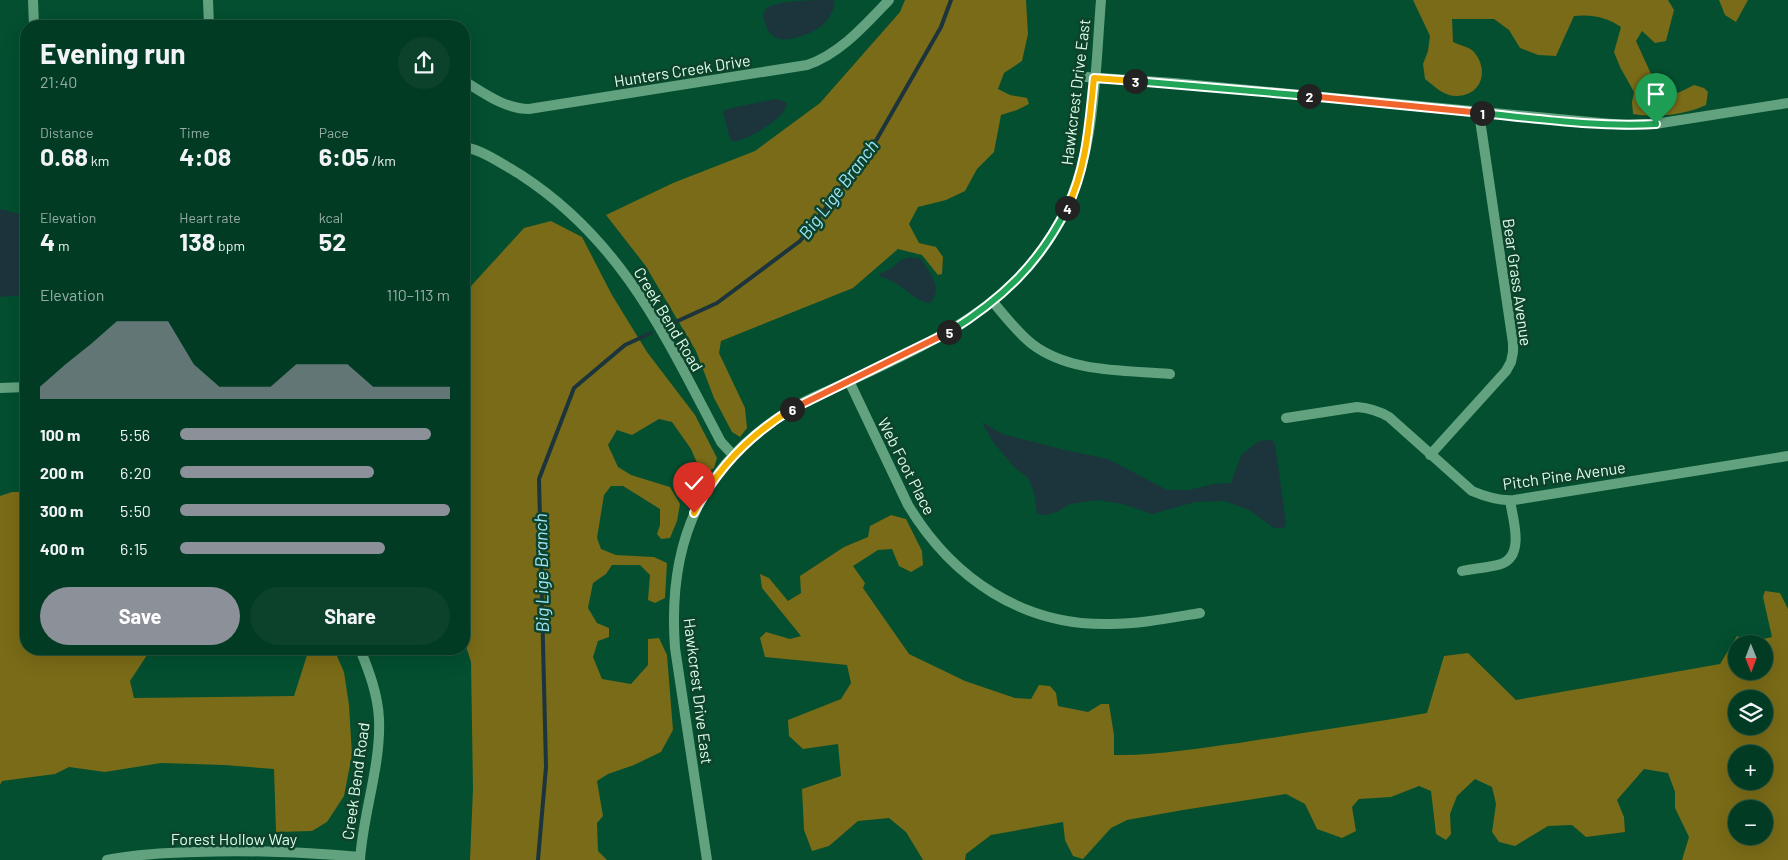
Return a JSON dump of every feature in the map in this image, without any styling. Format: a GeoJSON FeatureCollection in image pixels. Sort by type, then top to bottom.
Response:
{"type":"FeatureCollection","features":[{"type":"Feature","properties":{"kind":"street"},"geometry":{"type":"LineString","coordinates":[[33,0],[34,20]]}},
{"type":"Feature","properties":{"kind":"street"},"geometry":{"type":"LineString","coordinates":[[208,0],[209,20]]}},
{"type":"Feature","properties":{"kind":"street","name":"Hunters Creek Drive"},"geometry":{"type":"LineString","coordinates":[[470,85],[505,105],[529,109],[807,65],[826,58],[837,50],[889,0]]}},
{"type":"Feature","properties":{"kind":"street","name":"Hawkcrest Drive East"},"geometry":{"type":"LineString","coordinates":[[707,860],[675,648],[673,601],[680,554],[694,513],[714,478],[733,455],[772,421],[802,403],[941,336],[993,302],[1025,272],[1059,224],[1080,177],[1086,150],[1090,78],[1101,0]]}},
{"type":"Feature","properties":{"kind":"street"},"geometry":{"type":"LineString","coordinates":[[1090,78],[1174,83],[1623,125],[1656,124],[1788,103]]}},
{"type":"Feature","properties":{"kind":"street","name":"Bear Grass Avenue"},"geometry":{"type":"LineString","coordinates":[[1430,455],[1506,371],[1511,362],[1513,352],[1479,113]]}},
{"type":"Feature","properties":{"kind":"street","name":"Creek Bend Road"},"geometry":{"type":"LineString","coordinates":[[470,149],[492,158],[534,184],[570,212],[602,244],[629,278],[652,313],[721,442],[733,455]]}},
{"type":"Feature","properties":{"kind":"street"},"geometry":{"type":"LineString","coordinates":[[993,302],[1030,342],[1059,360],[1082,366],[1170,374]]}},
{"type":"Feature","properties":{"kind":"street","name":"Web Foot Place"},"geometry":{"type":"LineString","coordinates":[[849,381],[908,505],[918,522],[948,559],[987,590],[1025,610],[1083,623],[1132,623],[1200,613]]}},
{"type":"Feature","properties":{"kind":"street"},"geometry":{"type":"LineString","coordinates":[[0,388],[20,387]]}},
{"type":"Feature","properties":{"kind":"street","name":"Pitch Pine Avenue"},"geometry":{"type":"LineString","coordinates":[[1286,418],[1357,407],[1380,411],[1472,491],[1485,497],[1510,500],[1788,456]]}},
{"type":"Feature","properties":{"kind":"street"},"geometry":{"type":"LineString","coordinates":[[1462,571],[1500,564],[1511,557],[1515,545],[1510,500]]}},
{"type":"Feature","properties":{"kind":"street","name":"Creek Bend Road"},"geometry":{"type":"LineString","coordinates":[[360,859],[378,745],[379,718],[375,692],[362,655]]}},
{"type":"Feature","properties":{"kind":"street","name":"Forest Hollow Way"},"geometry":{"type":"LineString","coordinates":[[108,860],[130,856],[250,850],[360,859]]}},
{"type":"Feature","properties":{"kind":"shaded area"},"geometry":{"type":"Polygon","coordinates":[[[905,0],[1026,0],[1028,34],[1022,61],[1004,73],[998,89],[1010,95],[1027,98],[1029,104],[1001,115],[994,152],[977,169],[965,191],[946,200],[918,207],[909,224],[919,243],[936,247],[943,257],[942,274],[938,275],[922,255],[898,249],[853,288],[721,341],[719,353],[745,408],[747,428],[740,437],[732,432],[714,398],[696,351],[645,265],[606,215],[673,183],[755,151],[820,103],[900,12],[905,0]]]}},
{"type":"Feature","properties":{"kind":"shaded area"},"geometry":{"type":"Polygon","coordinates":[[[1413,0],[1668,0],[1674,10],[1666,41],[1655,43],[1642,31],[1636,41],[1657,87],[1668,95],[1680,92],[1694,85],[1704,88],[1708,92],[1706,105],[1670,115],[1651,116],[1633,114],[1632,102],[1634,92],[1614,52],[1621,27],[1599,17],[1587,15],[1574,16],[1556,56],[1538,55],[1520,48],[1509,30],[1494,19],[1452,19],[1453,42],[1467,47],[1474,52],[1479,59],[1482,75],[1477,88],[1464,95],[1451,96],[1439,90],[1425,79],[1423,64],[1428,51],[1430,36],[1413,0]]]}},
{"type":"Feature","properties":{"kind":"shaded area"},"geometry":{"type":"Polygon","coordinates":[[[1719,0],[1748,0],[1736,22],[1725,15],[1719,0]]]}},
{"type":"Feature","properties":{"kind":"shaded area"},"geometry":{"type":"Polygon","coordinates":[[[551,221],[582,237],[612,295],[647,352],[695,415],[717,458],[714,468],[708,472],[697,463],[691,449],[672,422],[659,419],[632,435],[617,430],[608,445],[618,467],[631,475],[670,487],[680,504],[677,521],[670,538],[661,539],[657,534],[660,525],[660,509],[623,486],[611,486],[604,495],[597,538],[601,549],[616,555],[654,557],[667,563],[665,598],[655,603],[648,600],[650,575],[640,565],[612,565],[606,574],[593,583],[588,608],[597,623],[609,628],[609,637],[598,641],[593,657],[602,679],[631,684],[648,665],[648,639],[659,638],[667,655],[673,730],[661,752],[634,765],[608,774],[597,781],[603,816],[597,823],[598,851],[607,860],[470,860],[473,789],[471,662],[469,655],[470,289],[524,228],[551,221]]]}},
{"type":"Feature","properties":{"kind":"shaded area"},"geometry":{"type":"Polygon","coordinates":[[[12,492],[20,492],[20,655],[147,655],[130,681],[134,698],[294,696],[307,655],[337,655],[344,672],[349,705],[352,755],[344,796],[327,822],[312,831],[276,832],[274,769],[161,763],[105,772],[69,767],[55,774],[2,781],[0,785],[0,496],[12,492]]]}},
{"type":"Feature","properties":{"kind":"shaded area"},"geometry":{"type":"Polygon","coordinates":[[[891,515],[906,519],[922,551],[923,565],[911,572],[899,566],[892,549],[878,550],[853,566],[865,583],[863,588],[909,654],[965,681],[1015,698],[1031,699],[1039,685],[1050,686],[1056,693],[1058,706],[1088,712],[1101,704],[1109,704],[1114,735],[1114,755],[1161,753],[1239,743],[1427,713],[1444,656],[1468,653],[1516,700],[1720,664],[1728,651],[1728,680],[1773,680],[1773,635],[1763,597],[1765,591],[1780,593],[1788,609],[1788,860],[1682,860],[1689,837],[1675,808],[1675,792],[1668,773],[1644,769],[1617,800],[1624,817],[1625,832],[1586,837],[1572,825],[1548,826],[1515,846],[1499,842],[1492,832],[1496,804],[1492,787],[1475,779],[1457,796],[1450,814],[1451,834],[1446,840],[1436,834],[1431,791],[1419,786],[1391,797],[1359,799],[1352,807],[1356,831],[1342,838],[1317,829],[1305,804],[1286,794],[1127,820],[1111,828],[1083,859],[1073,856],[1065,840],[1063,822],[991,835],[966,854],[965,860],[923,860],[906,832],[889,818],[858,821],[829,846],[812,851],[804,830],[802,789],[841,776],[838,744],[803,749],[789,736],[788,720],[841,699],[851,683],[847,665],[765,657],[760,638],[766,632],[790,639],[801,636],[762,588],[760,574],[769,578],[788,601],[801,593],[800,576],[844,547],[868,537],[870,526],[891,515]]]}},
{"type":"Feature","properties":{"kind":"water"},"geometry":{"type":"Polygon","coordinates":[[[833,0],[835,5],[825,23],[816,30],[804,35],[789,39],[777,38],[766,27],[763,15],[767,8],[772,5],[798,1],[833,0]]]}},
{"type":"Feature","properties":{"kind":"water"},"geometry":{"type":"Polygon","coordinates":[[[775,99],[787,104],[780,116],[765,128],[748,137],[734,142],[730,139],[723,112],[727,109],[775,99]]]}},
{"type":"Feature","properties":{"kind":"water"},"geometry":{"type":"Polygon","coordinates":[[[0,209],[20,214],[20,295],[0,297],[0,209]]]}},
{"type":"Feature","properties":{"kind":"water"},"geometry":{"type":"Polygon","coordinates":[[[910,257],[921,259],[934,281],[936,292],[930,303],[921,300],[879,274],[892,268],[899,261],[910,257]]]}},
{"type":"Feature","properties":{"kind":"water"},"geometry":{"type":"Polygon","coordinates":[[[982,422],[1002,434],[1108,459],[1167,490],[1189,490],[1214,484],[1231,483],[1241,455],[1259,441],[1272,440],[1275,444],[1286,523],[1284,528],[1274,528],[1249,510],[1225,501],[1195,502],[1152,514],[1123,504],[1098,500],[1070,504],[1057,512],[1046,515],[1037,514],[1034,492],[1028,478],[1013,466],[993,442],[982,422]]]}},
{"type":"Feature","properties":{"kind":"waterway","name":"Big Lige Branch"},"geometry":{"type":"LineString","coordinates":[[669,325],[717,303],[800,241],[870,151],[941,27],[951,0]]}},
{"type":"Feature","properties":{"kind":"waterway","name":"Big Lige Branch"},"geometry":{"type":"LineString","coordinates":[[538,860],[546,767],[539,479],[574,388],[625,345],[651,333]]}},
{"type":"Feature","properties":{"kind":"route"},"geometry":{"type":"LineString","coordinates":[[694,513],[714,478],[733,455],[772,421],[802,403],[941,336],[993,302],[1018,280],[1045,246],[1059,224],[1080,177],[1086,150],[1094,78],[1174,83],[1597,124],[1656,124]]}}]}
